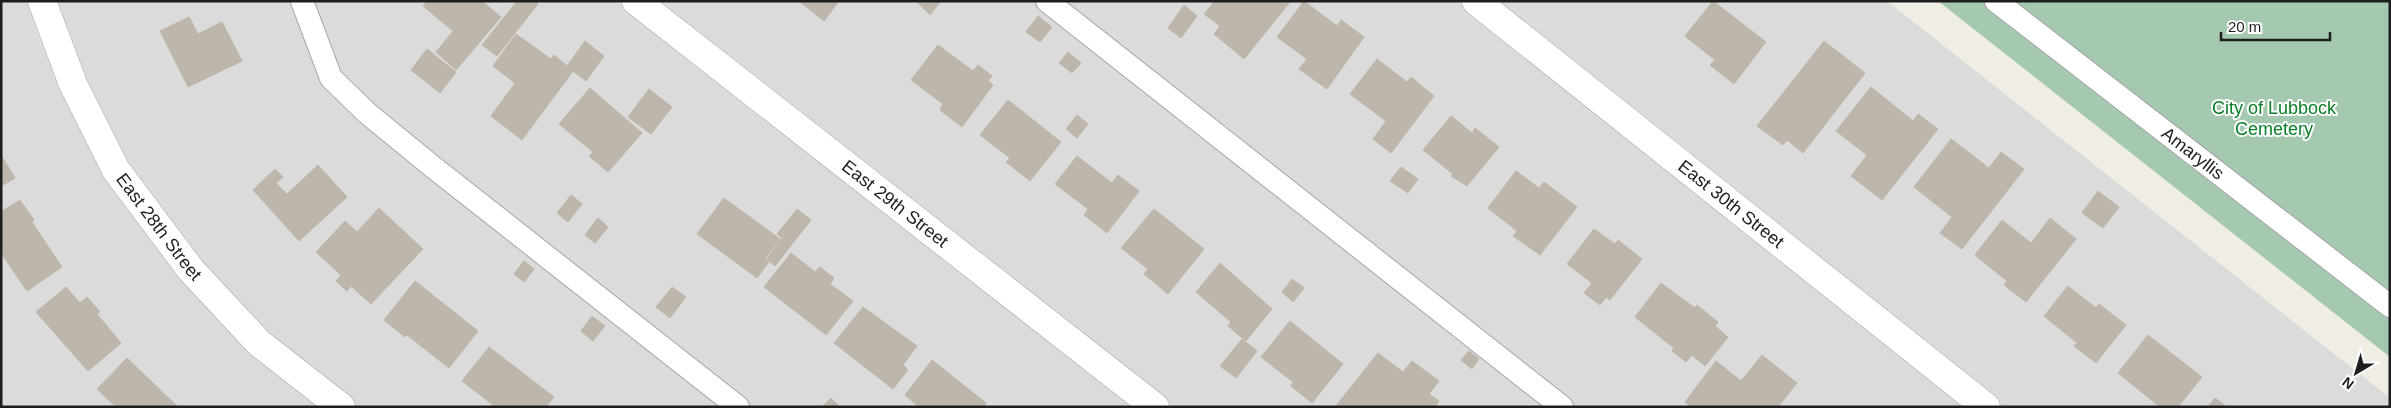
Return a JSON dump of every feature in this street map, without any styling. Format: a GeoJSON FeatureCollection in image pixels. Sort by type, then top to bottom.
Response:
{"type":"FeatureCollection","features":[{"type":"Feature","properties":{"kind":"street","name":"East 28th Street"},"geometry":{"type":"LineString","coordinates":[[42,1],[73,84],[116,170],[191,270],[259,344],[341,407]]}},
{"type":"Feature","properties":{"kind":"street","name":"East 29th Street"},"geometry":{"type":"LineString","coordinates":[[636,1],[1154,407]]}},
{"type":"Feature","properties":{"kind":"street","name":"East 30th Street"},"geometry":{"type":"LineString","coordinates":[[1476,1],[1971,402]]}},
{"type":"Feature","properties":{"kind":"lane"},"geometry":{"type":"LineString","coordinates":[[302,1],[331,78],[367,113],[738,407]]}},
{"type":"Feature","properties":{"kind":"lane"},"geometry":{"type":"LineString","coordinates":[[1047,1],[1562,407]]}},
{"type":"Feature","properties":{"kind":"lane","name":"Amaryllis"},"geometry":{"type":"LineString","coordinates":[[1996,1],[2390,306]]}},
{"type":"Feature","properties":{"kind":"shaded area"},"geometry":{"type":"Polygon","coordinates":[[[1,1],[1887,1],[2390,398],[2390,407],[1,407],[1,1]]]}},
{"type":"Feature","properties":{"kind":"green space","name":"City of Lubbock Cemetery"},"geometry":{"type":"Polygon","coordinates":[[[1938,1],[2390,1],[2390,357],[1938,1]]]}},
{"type":"Feature","properties":{"kind":"building"},"geometry":{"type":"Polygon","coordinates":[[[427,1],[482,1],[501,17],[456,70],[436,52],[453,31],[423,6],[427,1]]]}},
{"type":"Feature","properties":{"kind":"building"},"geometry":{"type":"Polygon","coordinates":[[[517,1],[534,1],[538,4],[497,56],[482,45],[517,1]]]}},
{"type":"Feature","properties":{"kind":"building"},"geometry":{"type":"Polygon","coordinates":[[[799,1],[839,1],[824,21],[799,1]]]}},
{"type":"Feature","properties":{"kind":"building"},"geometry":{"type":"Polygon","coordinates":[[[916,1],[941,1],[930,15],[916,1]]]}},
{"type":"Feature","properties":{"kind":"building"},"geometry":{"type":"Polygon","coordinates":[[[1215,1],[1291,1],[1244,59],[1214,34],[1220,26],[1204,14],[1215,1]]]}},
{"type":"Feature","properties":{"kind":"building"},"geometry":{"type":"Polygon","coordinates":[[[1304,1],[1337,26],[1341,20],[1364,37],[1327,89],[1299,69],[1307,59],[1277,37],[1304,1]]]}},
{"type":"Feature","properties":{"kind":"building"},"geometry":{"type":"Polygon","coordinates":[[[1713,1],[1766,42],[1734,84],[1710,65],[1715,60],[1685,36],[1713,1]]]}},
{"type":"Feature","properties":{"kind":"building"},"geometry":{"type":"Polygon","coordinates":[[[1184,5],[1197,16],[1181,38],[1168,28],[1184,5]]]}},
{"type":"Feature","properties":{"kind":"building"},"geometry":{"type":"Polygon","coordinates":[[[1038,16],[1052,27],[1040,42],[1026,32],[1038,16]]]}},
{"type":"Feature","properties":{"kind":"building"},"geometry":{"type":"Polygon","coordinates":[[[189,17],[198,34],[222,22],[242,61],[188,87],[160,31],[189,17]]]}},
{"type":"Feature","properties":{"kind":"building"},"geometry":{"type":"Polygon","coordinates":[[[516,34],[551,59],[554,55],[567,66],[585,41],[604,56],[586,81],[573,71],[522,140],[491,116],[515,83],[493,66],[516,34]]]}},
{"type":"Feature","properties":{"kind":"building"},"geometry":{"type":"Polygon","coordinates":[[[1824,41],[1865,73],[1803,153],[1787,140],[1783,145],[1757,126],[1824,41]]]}},
{"type":"Feature","properties":{"kind":"building"},"geometry":{"type":"Polygon","coordinates":[[[938,45],[973,71],[978,65],[992,76],[988,81],[993,85],[962,127],[940,110],[943,104],[911,80],[938,45]]]}},
{"type":"Feature","properties":{"kind":"building"},"geometry":{"type":"Polygon","coordinates":[[[427,49],[456,72],[440,93],[411,70],[427,49]]]}},
{"type":"Feature","properties":{"kind":"building"},"geometry":{"type":"Polygon","coordinates":[[[1068,52],[1081,63],[1072,73],[1059,63],[1068,52]]]}},
{"type":"Feature","properties":{"kind":"building"},"geometry":{"type":"Polygon","coordinates":[[[1377,59],[1407,82],[1411,77],[1434,96],[1391,153],[1373,139],[1386,121],[1350,94],[1377,59]]]}},
{"type":"Feature","properties":{"kind":"building"},"geometry":{"type":"Polygon","coordinates":[[[1871,87],[1913,121],[1918,114],[1938,129],[1882,200],[1851,176],[1867,155],[1836,131],[1871,87]]]}},
{"type":"Feature","properties":{"kind":"building"},"geometry":{"type":"Polygon","coordinates":[[[590,88],[642,133],[608,172],[589,156],[593,152],[559,124],[590,88]]]}},
{"type":"Feature","properties":{"kind":"building"},"geometry":{"type":"Polygon","coordinates":[[[649,89],[672,107],[651,134],[628,117],[649,89]]]}},
{"type":"Feature","properties":{"kind":"building"},"geometry":{"type":"Polygon","coordinates":[[[1008,100],[1061,142],[1030,181],[1006,162],[1010,158],[980,135],[1008,100]]]}},
{"type":"Feature","properties":{"kind":"building"},"geometry":{"type":"Polygon","coordinates":[[[1077,115],[1088,124],[1077,138],[1066,129],[1077,115]]]}},
{"type":"Feature","properties":{"kind":"building"},"geometry":{"type":"Polygon","coordinates":[[[1451,116],[1472,133],[1475,128],[1499,147],[1467,186],[1451,176],[1453,174],[1423,150],[1451,116]]]}},
{"type":"Feature","properties":{"kind":"building"},"geometry":{"type":"Polygon","coordinates":[[[1951,139],[1989,168],[2001,152],[2024,169],[1962,249],[1940,233],[1952,217],[1914,187],[1951,139]]]}},
{"type":"Feature","properties":{"kind":"building"},"geometry":{"type":"Polygon","coordinates":[[[1,155],[15,178],[1,186],[1,155]]]}},
{"type":"Feature","properties":{"kind":"building"},"geometry":{"type":"Polygon","coordinates":[[[1077,156],[1112,183],[1118,175],[1139,191],[1107,233],[1084,215],[1088,209],[1055,184],[1077,156]]]}},
{"type":"Feature","properties":{"kind":"building"},"geometry":{"type":"Polygon","coordinates":[[[318,165],[347,197],[299,241],[253,190],[275,169],[283,177],[276,183],[287,194],[318,165]]]}},
{"type":"Feature","properties":{"kind":"building"},"geometry":{"type":"Polygon","coordinates":[[[1401,167],[1418,179],[1408,193],[1390,181],[1401,167]]]}},
{"type":"Feature","properties":{"kind":"building"},"geometry":{"type":"Polygon","coordinates":[[[1516,171],[1539,188],[1544,182],[1577,207],[1540,255],[1513,236],[1517,231],[1488,208],[1516,171]]]}},
{"type":"Feature","properties":{"kind":"building"},"geometry":{"type":"Polygon","coordinates":[[[2098,191],[2119,207],[2103,228],[2082,213],[2098,191]]]}},
{"type":"Feature","properties":{"kind":"building"},"geometry":{"type":"Polygon","coordinates":[[[571,195],[582,204],[568,222],[557,213],[571,195]]]}},
{"type":"Feature","properties":{"kind":"building"},"geometry":{"type":"Polygon","coordinates":[[[724,198],[780,239],[765,259],[769,262],[757,278],[697,234],[724,198]]]}},
{"type":"Feature","properties":{"kind":"building"},"geometry":{"type":"Polygon","coordinates":[[[20,200],[34,220],[32,222],[62,267],[27,291],[1,253],[1,212],[20,200]]]}},
{"type":"Feature","properties":{"kind":"building"},"geometry":{"type":"Polygon","coordinates":[[[379,208],[423,249],[371,304],[351,286],[347,291],[336,281],[341,275],[316,252],[345,221],[357,232],[379,208]]]}},
{"type":"Feature","properties":{"kind":"building"},"geometry":{"type":"Polygon","coordinates":[[[797,209],[811,220],[775,266],[767,259],[782,238],[777,234],[797,209]]]}},
{"type":"Feature","properties":{"kind":"building"},"geometry":{"type":"Polygon","coordinates":[[[1154,209],[1204,249],[1168,294],[1144,274],[1148,269],[1121,248],[1154,209]]]}},
{"type":"Feature","properties":{"kind":"building"},"geometry":{"type":"Polygon","coordinates":[[[598,218],[608,227],[595,243],[585,235],[598,218]]]}},
{"type":"Feature","properties":{"kind":"building"},"geometry":{"type":"Polygon","coordinates":[[[2050,218],[2076,239],[2026,302],[2004,285],[2007,281],[1975,255],[2002,220],[2031,243],[2050,218]]]}},
{"type":"Feature","properties":{"kind":"building"},"geometry":{"type":"Polygon","coordinates":[[[1594,229],[1615,244],[1618,240],[1642,259],[1610,300],[1606,297],[1600,305],[1584,293],[1592,283],[1567,264],[1594,229]]]}},
{"type":"Feature","properties":{"kind":"building"},"geometry":{"type":"Polygon","coordinates":[[[791,253],[815,272],[820,267],[834,278],[830,284],[853,301],[826,335],[764,287],[791,253]]]}},
{"type":"Feature","properties":{"kind":"building"},"geometry":{"type":"Polygon","coordinates":[[[524,261],[534,269],[524,282],[514,274],[524,261]]]}},
{"type":"Feature","properties":{"kind":"building"},"geometry":{"type":"Polygon","coordinates":[[[1220,263],[1272,309],[1246,341],[1228,326],[1231,322],[1196,292],[1220,263]]]}},
{"type":"Feature","properties":{"kind":"building"},"geometry":{"type":"Polygon","coordinates":[[[1292,279],[1304,288],[1293,302],[1282,292],[1292,279]]]}},
{"type":"Feature","properties":{"kind":"building"},"geometry":{"type":"Polygon","coordinates":[[[415,281],[478,331],[449,368],[407,335],[405,337],[384,320],[415,281]]]}},
{"type":"Feature","properties":{"kind":"building"},"geometry":{"type":"Polygon","coordinates":[[[1661,283],[1695,308],[1697,305],[1718,322],[1715,326],[1728,337],[1705,366],[1692,355],[1686,362],[1672,351],[1674,348],[1635,317],[1661,283]]]}},
{"type":"Feature","properties":{"kind":"building"},"geometry":{"type":"Polygon","coordinates":[[[2068,286],[2096,308],[2099,304],[2126,325],[2096,363],[2074,346],[2077,343],[2044,316],[2068,286]]]}},
{"type":"Feature","properties":{"kind":"building"},"geometry":{"type":"Polygon","coordinates":[[[66,287],[80,303],[87,297],[100,312],[97,314],[121,343],[88,371],[36,312],[66,287]]]}},
{"type":"Feature","properties":{"kind":"building"},"geometry":{"type":"Polygon","coordinates":[[[672,287],[686,297],[670,318],[656,307],[672,287]]]}},
{"type":"Feature","properties":{"kind":"building"},"geometry":{"type":"Polygon","coordinates":[[[863,307],[917,346],[903,365],[908,370],[893,389],[834,343],[863,307]]]}},
{"type":"Feature","properties":{"kind":"building"},"geometry":{"type":"Polygon","coordinates":[[[592,316],[605,326],[593,341],[581,331],[592,316]]]}},
{"type":"Feature","properties":{"kind":"building"},"geometry":{"type":"Polygon","coordinates":[[[1290,321],[1343,364],[1312,403],[1291,386],[1293,382],[1261,357],[1290,321]]]}},
{"type":"Feature","properties":{"kind":"building"},"geometry":{"type":"Polygon","coordinates":[[[2148,335],[2202,377],[2178,407],[2160,407],[2118,373],[2148,335]]]}},
{"type":"Feature","properties":{"kind":"building"},"geometry":{"type":"Polygon","coordinates":[[[1242,339],[1257,351],[1236,378],[1220,366],[1242,339]]]}},
{"type":"Feature","properties":{"kind":"building"},"geometry":{"type":"Polygon","coordinates":[[[489,347],[554,397],[546,407],[491,407],[493,405],[462,381],[489,347]]]}},
{"type":"Feature","properties":{"kind":"building"},"geometry":{"type":"Polygon","coordinates":[[[1469,351],[1479,359],[1472,369],[1461,360],[1469,351]]]}},
{"type":"Feature","properties":{"kind":"building"},"geometry":{"type":"Polygon","coordinates":[[[1378,353],[1403,372],[1412,361],[1439,381],[1429,394],[1439,401],[1435,407],[1335,407],[1378,353]]]}},
{"type":"Feature","properties":{"kind":"building"},"geometry":{"type":"Polygon","coordinates":[[[1762,355],[1797,383],[1778,407],[1691,407],[1685,402],[1716,361],[1741,381],[1762,355]]]}},
{"type":"Feature","properties":{"kind":"building"},"geometry":{"type":"Polygon","coordinates":[[[127,358],[178,407],[116,407],[97,389],[127,358]]]}},
{"type":"Feature","properties":{"kind":"building"},"geometry":{"type":"Polygon","coordinates":[[[932,360],[986,403],[984,407],[919,407],[905,395],[932,360]]]}},
{"type":"Feature","properties":{"kind":"building"},"geometry":{"type":"Polygon","coordinates":[[[831,398],[840,407],[822,407],[831,398]]]}},
{"type":"Feature","properties":{"kind":"building"},"geometry":{"type":"Polygon","coordinates":[[[2215,398],[2227,407],[2208,407],[2215,398]]]}}]}
